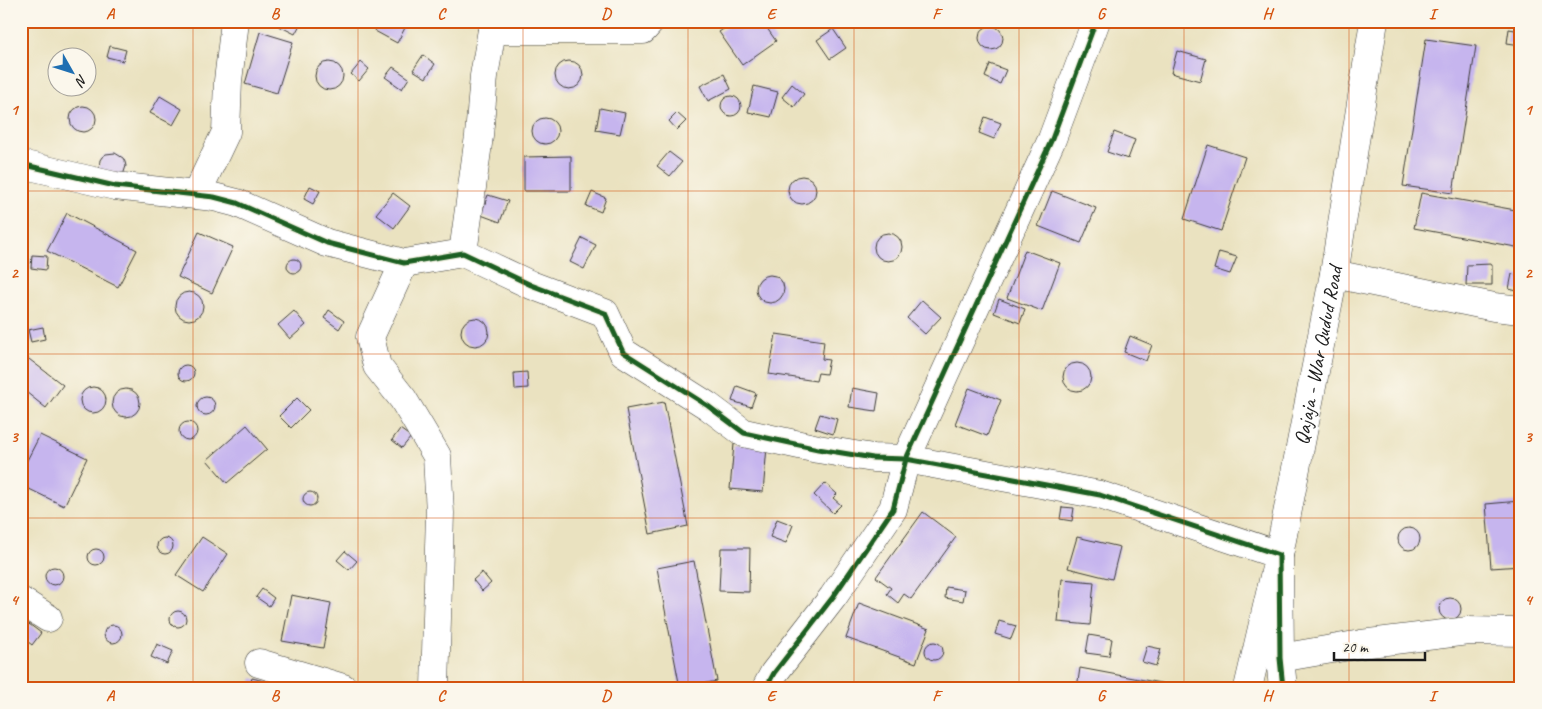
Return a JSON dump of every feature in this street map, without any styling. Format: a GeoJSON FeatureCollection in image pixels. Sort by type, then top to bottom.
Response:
{"type":"FeatureCollection","features":[{"type":"Feature","properties":{"kind":"street"},"geometry":{"type":"LineString","coordinates":[[196,195],[226,132],[228,82],[235,21]]}},
{"type":"Feature","properties":{"kind":"street"},"geometry":{"type":"LineString","coordinates":[[463,253],[480,136],[484,76],[492,26],[643,30],[651,21]]}},
{"type":"Feature","properties":{"kind":"street"},"geometry":{"type":"LineString","coordinates":[[766,688],[774,673],[833,597],[893,509],[906,459],[1052,139],[1096,21]]}},
{"type":"Feature","properties":{"kind":"street","name":"Qajaja - War Qudud Road"},"geometry":{"type":"LineString","coordinates":[[1248,688],[1279,555],[1334,274],[1374,21]]}},
{"type":"Feature","properties":{"kind":"street"},"geometry":{"type":"LineString","coordinates":[[21,164],[115,186],[214,197],[237,203],[327,242],[404,263],[463,253],[531,284],[605,313],[623,352],[708,406],[744,433],[818,449],[874,458],[906,459],[1100,495],[1279,555],[1280,658],[1283,688]]}},
{"type":"Feature","properties":{"kind":"street"},"geometry":{"type":"LineString","coordinates":[[404,263],[370,337],[377,366],[403,399],[437,456],[440,513],[435,688]]}},
{"type":"Feature","properties":{"kind":"street"},"geometry":{"type":"LineString","coordinates":[[1334,274],[1494,307],[1521,310]]}},
{"type":"Feature","properties":{"kind":"street"},"geometry":{"type":"LineString","coordinates":[[21,601],[48,618]]}},
{"type":"Feature","properties":{"kind":"street"},"geometry":{"type":"LineString","coordinates":[[1280,658],[1361,644],[1468,631],[1521,632]]}},
{"type":"Feature","properties":{"kind":"street"},"geometry":{"type":"LineString","coordinates":[[259,663],[343,688]]}},
{"type":"Feature","properties":{"kind":"building"},"geometry":{"type":"Polygon","coordinates":[[[269,21],[302,21],[295,34],[269,21]]]}},
{"type":"Feature","properties":{"kind":"building"},"geometry":{"type":"Polygon","coordinates":[[[381,21],[397,21],[406,26],[397,43],[375,31],[381,21]]]}},
{"type":"Feature","properties":{"kind":"building"},"geometry":{"type":"Polygon","coordinates":[[[672,21],[694,21],[691,26],[684,29],[677,28],[672,21]]]}},
{"type":"Feature","properties":{"kind":"building"},"geometry":{"type":"Polygon","coordinates":[[[735,21],[762,21],[776,41],[742,65],[719,32],[735,21]]]}},
{"type":"Feature","properties":{"kind":"building"},"geometry":{"type":"Polygon","coordinates":[[[991,26],[1000,29],[1003,38],[1000,47],[991,50],[982,47],[979,38],[982,29],[991,26]]]}},
{"type":"Feature","properties":{"kind":"building"},"geometry":{"type":"Polygon","coordinates":[[[833,29],[846,48],[830,59],[817,40],[833,29]]]}},
{"type":"Feature","properties":{"kind":"building"},"geometry":{"type":"Polygon","coordinates":[[[1509,29],[1521,31],[1521,45],[1507,43],[1509,29]]]}},
{"type":"Feature","properties":{"kind":"building"},"geometry":{"type":"Polygon","coordinates":[[[260,32],[293,42],[277,93],[245,84],[260,32]]]}},
{"type":"Feature","properties":{"kind":"building"},"geometry":{"type":"Polygon","coordinates":[[[1426,39],[1476,46],[1453,193],[1403,186],[1426,39]]]}},
{"type":"Feature","properties":{"kind":"building"},"geometry":{"type":"Polygon","coordinates":[[[110,46],[126,50],[123,61],[107,57],[110,46]]]}},
{"type":"Feature","properties":{"kind":"building"},"geometry":{"type":"Polygon","coordinates":[[[1177,51],[1206,59],[1200,81],[1171,73],[1177,51]]]}},
{"type":"Feature","properties":{"kind":"building"},"geometry":{"type":"Polygon","coordinates":[[[423,55],[435,64],[426,78],[413,70],[423,55]]]}},
{"type":"Feature","properties":{"kind":"building"},"geometry":{"type":"Polygon","coordinates":[[[569,61],[579,65],[583,75],[579,85],[569,89],[559,85],[555,75],[559,65],[569,61]]]}},
{"type":"Feature","properties":{"kind":"building"},"geometry":{"type":"Polygon","coordinates":[[[329,62],[339,66],[343,76],[339,86],[329,90],[319,86],[315,76],[319,66],[329,62]]]}},
{"type":"Feature","properties":{"kind":"building"},"geometry":{"type":"Polygon","coordinates":[[[361,62],[369,69],[359,81],[351,74],[361,62]]]}},
{"type":"Feature","properties":{"kind":"building"},"geometry":{"type":"Polygon","coordinates":[[[990,64],[1006,70],[1000,84],[985,77],[990,64]]]}},
{"type":"Feature","properties":{"kind":"building"},"geometry":{"type":"Polygon","coordinates":[[[393,67],[409,78],[402,89],[385,77],[393,67]]]}},
{"type":"Feature","properties":{"kind":"building"},"geometry":{"type":"Polygon","coordinates":[[[724,74],[731,89],[708,101],[700,86],[724,74]]]}},
{"type":"Feature","properties":{"kind":"building"},"geometry":{"type":"Polygon","coordinates":[[[792,84],[804,94],[794,107],[782,97],[792,84]]]}},
{"type":"Feature","properties":{"kind":"building"},"geometry":{"type":"Polygon","coordinates":[[[754,86],[778,92],[771,117],[748,112],[754,86]]]}},
{"type":"Feature","properties":{"kind":"building"},"geometry":{"type":"Polygon","coordinates":[[[160,96],[182,109],[173,125],[150,113],[160,96]]]}},
{"type":"Feature","properties":{"kind":"building"},"geometry":{"type":"Polygon","coordinates":[[[727,96],[735,96],[741,102],[741,110],[735,116],[727,116],[721,110],[721,102],[727,96]]]}},
{"type":"Feature","properties":{"kind":"building"},"geometry":{"type":"Polygon","coordinates":[[[83,106],[92,110],[96,119],[92,128],[83,132],[74,128],[70,119],[74,110],[83,106]]]}},
{"type":"Feature","properties":{"kind":"building"},"geometry":{"type":"Polygon","coordinates":[[[600,108],[625,113],[620,134],[596,130],[600,108]]]}},
{"type":"Feature","properties":{"kind":"building"},"geometry":{"type":"Polygon","coordinates":[[[677,113],[686,121],[677,130],[669,121],[677,113]]]}},
{"type":"Feature","properties":{"kind":"building"},"geometry":{"type":"Polygon","coordinates":[[[985,117],[1001,123],[994,139],[979,133],[985,117]]]}},
{"type":"Feature","properties":{"kind":"building"},"geometry":{"type":"Polygon","coordinates":[[[545,118],[555,121],[558,131],[555,141],[545,144],[535,141],[532,131],[535,121],[545,118]]]}},
{"type":"Feature","properties":{"kind":"building"},"geometry":{"type":"Polygon","coordinates":[[[1114,132],[1135,140],[1128,159],[1107,152],[1114,132]]]}},
{"type":"Feature","properties":{"kind":"building"},"geometry":{"type":"Polygon","coordinates":[[[1208,145],[1245,157],[1221,231],[1184,219],[1208,145]]]}},
{"type":"Feature","properties":{"kind":"building"},"geometry":{"type":"Polygon","coordinates":[[[669,152],[682,162],[670,176],[657,166],[669,152]]]}},
{"type":"Feature","properties":{"kind":"building"},"geometry":{"type":"Polygon","coordinates":[[[115,153],[123,158],[125,162],[126,166],[123,175],[99,169],[102,157],[106,154],[115,153]]]}},
{"type":"Feature","properties":{"kind":"building"},"geometry":{"type":"Polygon","coordinates":[[[571,156],[571,191],[524,191],[524,157],[571,156]]]}},
{"type":"Feature","properties":{"kind":"building"},"geometry":{"type":"Polygon","coordinates":[[[802,176],[812,180],[816,190],[812,200],[802,204],[792,200],[788,190],[792,180],[802,176]]]}},
{"type":"Feature","properties":{"kind":"building"},"geometry":{"type":"Polygon","coordinates":[[[310,186],[320,191],[313,204],[304,199],[310,186]]]}},
{"type":"Feature","properties":{"kind":"building"},"geometry":{"type":"Polygon","coordinates":[[[1052,191],[1096,208],[1081,243],[1038,226],[1052,191]]]}},
{"type":"Feature","properties":{"kind":"building"},"geometry":{"type":"Polygon","coordinates":[[[592,192],[606,198],[601,212],[586,206],[592,192]]]}},
{"type":"Feature","properties":{"kind":"building"},"geometry":{"type":"Polygon","coordinates":[[[393,193],[410,206],[394,228],[376,214],[393,193]]]}},
{"type":"Feature","properties":{"kind":"building"},"geometry":{"type":"Polygon","coordinates":[[[1421,193],[1521,211],[1521,248],[1414,228],[1421,193]]]}},
{"type":"Feature","properties":{"kind":"building"},"geometry":{"type":"Polygon","coordinates":[[[488,195],[508,201],[500,222],[481,215],[488,195]]]}},
{"type":"Feature","properties":{"kind":"building"},"geometry":{"type":"Polygon","coordinates":[[[67,213],[137,250],[118,287],[47,251],[67,213]]]}},
{"type":"Feature","properties":{"kind":"building"},"geometry":{"type":"Polygon","coordinates":[[[199,232],[233,247],[212,293],[178,277],[199,232]]]}},
{"type":"Feature","properties":{"kind":"building"},"geometry":{"type":"Polygon","coordinates":[[[888,233],[898,237],[902,247],[898,257],[888,261],[878,257],[874,247],[878,237],[888,233]]]}},
{"type":"Feature","properties":{"kind":"building"},"geometry":{"type":"Polygon","coordinates":[[[582,238],[596,245],[584,269],[570,262],[582,238]]]}},
{"type":"Feature","properties":{"kind":"building"},"geometry":{"type":"Polygon","coordinates":[[[1025,250],[1060,263],[1042,311],[1007,298],[1025,250]]]}},
{"type":"Feature","properties":{"kind":"building"},"geometry":{"type":"Polygon","coordinates":[[[1219,252],[1237,257],[1230,274],[1214,269],[1219,252]]]}},
{"type":"Feature","properties":{"kind":"building"},"geometry":{"type":"Polygon","coordinates":[[[32,255],[47,256],[46,270],[31,268],[32,255]]]}},
{"type":"Feature","properties":{"kind":"building"},"geometry":{"type":"Polygon","coordinates":[[[291,259],[297,259],[301,266],[297,273],[291,273],[287,269],[287,263],[291,259]]]}},
{"type":"Feature","properties":{"kind":"building"},"geometry":{"type":"Polygon","coordinates":[[[1492,264],[1492,285],[1466,285],[1467,265],[1492,264]]]}},
{"type":"Feature","properties":{"kind":"building"},"geometry":{"type":"Polygon","coordinates":[[[1512,274],[1521,276],[1521,292],[1509,289],[1512,274]]]}},
{"type":"Feature","properties":{"kind":"building"},"geometry":{"type":"Polygon","coordinates":[[[770,275],[780,279],[784,289],[780,299],[770,303],[760,299],[756,289],[760,279],[770,275]]]}},
{"type":"Feature","properties":{"kind":"building"},"geometry":{"type":"Polygon","coordinates":[[[189,292],[199,296],[203,306],[199,316],[189,320],[179,316],[175,306],[179,296],[189,292]]]}},
{"type":"Feature","properties":{"kind":"building"},"geometry":{"type":"Polygon","coordinates":[[[999,299],[1025,309],[1020,323],[994,313],[999,299]]]}},
{"type":"Feature","properties":{"kind":"building"},"geometry":{"type":"Polygon","coordinates":[[[922,300],[941,317],[925,334],[907,318],[922,300]]]}},
{"type":"Feature","properties":{"kind":"building"},"geometry":{"type":"Polygon","coordinates":[[[329,310],[344,321],[339,329],[324,318],[329,310]]]}},
{"type":"Feature","properties":{"kind":"building"},"geometry":{"type":"Polygon","coordinates":[[[294,311],[306,325],[290,339],[278,325],[294,311]]]}},
{"type":"Feature","properties":{"kind":"building"},"geometry":{"type":"Polygon","coordinates":[[[475,318],[485,322],[489,332],[485,342],[475,346],[465,342],[461,332],[465,322],[475,318]]]}},
{"type":"Feature","properties":{"kind":"building"},"geometry":{"type":"Polygon","coordinates":[[[43,327],[45,339],[31,342],[28,330],[43,327]]]}},
{"type":"Feature","properties":{"kind":"building"},"geometry":{"type":"Polygon","coordinates":[[[776,334],[824,341],[822,359],[829,360],[826,374],[818,373],[816,381],[769,374],[776,334]]]}},
{"type":"Feature","properties":{"kind":"building"},"geometry":{"type":"Polygon","coordinates":[[[1130,336],[1152,345],[1146,361],[1124,352],[1130,336]]]}},
{"type":"Feature","properties":{"kind":"building"},"geometry":{"type":"Polygon","coordinates":[[[21,353],[63,385],[46,408],[21,388],[21,353]]]}},
{"type":"Feature","properties":{"kind":"building"},"geometry":{"type":"Polygon","coordinates":[[[1077,363],[1087,367],[1091,377],[1087,387],[1077,391],[1067,387],[1063,377],[1067,367],[1077,363]]]}},
{"type":"Feature","properties":{"kind":"building"},"geometry":{"type":"Polygon","coordinates":[[[183,365],[189,365],[194,370],[192,379],[183,381],[178,376],[178,370],[183,365]]]}},
{"type":"Feature","properties":{"kind":"building"},"geometry":{"type":"Polygon","coordinates":[[[527,372],[528,388],[515,389],[514,373],[527,372]]]}},
{"type":"Feature","properties":{"kind":"building"},"geometry":{"type":"Polygon","coordinates":[[[737,386],[756,393],[751,407],[732,401],[737,386]]]}},
{"type":"Feature","properties":{"kind":"building"},"geometry":{"type":"Polygon","coordinates":[[[93,387],[103,390],[106,400],[103,410],[93,413],[83,410],[80,400],[83,390],[93,387]]]}},
{"type":"Feature","properties":{"kind":"building"},"geometry":{"type":"Polygon","coordinates":[[[852,388],[879,393],[876,411],[849,407],[852,388]]]}},
{"type":"Feature","properties":{"kind":"building"},"geometry":{"type":"Polygon","coordinates":[[[969,388],[1001,400],[987,436],[955,424],[969,388]]]}},
{"type":"Feature","properties":{"kind":"building"},"geometry":{"type":"Polygon","coordinates":[[[126,389],[136,393],[140,403],[136,413],[126,417],[116,413],[112,403],[116,393],[126,389]]]}},
{"type":"Feature","properties":{"kind":"building"},"geometry":{"type":"Polygon","coordinates":[[[206,397],[212,400],[215,406],[212,412],[206,415],[200,412],[197,406],[200,400],[206,397]]]}},
{"type":"Feature","properties":{"kind":"building"},"geometry":{"type":"Polygon","coordinates":[[[297,398],[309,410],[291,428],[279,416],[297,398]]]}},
{"type":"Feature","properties":{"kind":"building"},"geometry":{"type":"Polygon","coordinates":[[[664,402],[688,526],[650,534],[626,409],[664,402]]]}},
{"type":"Feature","properties":{"kind":"building"},"geometry":{"type":"Polygon","coordinates":[[[820,414],[837,419],[833,434],[815,428],[820,414]]]}},
{"type":"Feature","properties":{"kind":"building"},"geometry":{"type":"Polygon","coordinates":[[[188,422],[194,425],[197,431],[194,437],[188,440],[182,437],[179,431],[182,425],[188,422]]]}},
{"type":"Feature","properties":{"kind":"building"},"geometry":{"type":"Polygon","coordinates":[[[247,425],[267,449],[227,483],[207,460],[247,425]]]}},
{"type":"Feature","properties":{"kind":"building"},"geometry":{"type":"Polygon","coordinates":[[[400,429],[411,437],[402,448],[392,440],[400,429]]]}},
{"type":"Feature","properties":{"kind":"building"},"geometry":{"type":"Polygon","coordinates":[[[40,435],[87,458],[64,506],[21,485],[21,472],[40,435]]]}},
{"type":"Feature","properties":{"kind":"building"},"geometry":{"type":"Polygon","coordinates":[[[734,444],[767,447],[763,492],[730,489],[734,444]]]}},
{"type":"Feature","properties":{"kind":"building"},"geometry":{"type":"Polygon","coordinates":[[[825,483],[837,494],[833,498],[841,505],[833,513],[814,495],[825,483]]]}},
{"type":"Feature","properties":{"kind":"building"},"geometry":{"type":"Polygon","coordinates":[[[307,492],[313,492],[317,499],[313,506],[307,506],[303,502],[303,496],[307,492]]]}},
{"type":"Feature","properties":{"kind":"building"},"geometry":{"type":"Polygon","coordinates":[[[1520,501],[1521,566],[1491,568],[1486,504],[1520,501]]]}},
{"type":"Feature","properties":{"kind":"building"},"geometry":{"type":"Polygon","coordinates":[[[1062,507],[1074,508],[1072,521],[1060,519],[1062,507]]]}},
{"type":"Feature","properties":{"kind":"building"},"geometry":{"type":"Polygon","coordinates":[[[923,512],[956,537],[911,599],[904,594],[898,603],[887,594],[891,588],[876,577],[923,512]]]}},
{"type":"Feature","properties":{"kind":"building"},"geometry":{"type":"Polygon","coordinates":[[[777,519],[793,525],[786,543],[770,537],[777,519]]]}},
{"type":"Feature","properties":{"kind":"building"},"geometry":{"type":"Polygon","coordinates":[[[1409,528],[1417,531],[1420,539],[1417,547],[1409,550],[1401,547],[1398,539],[1401,531],[1409,528]]]}},
{"type":"Feature","properties":{"kind":"building"},"geometry":{"type":"Polygon","coordinates":[[[202,537],[228,554],[203,592],[176,575],[202,537]]]}},
{"type":"Feature","properties":{"kind":"building"},"geometry":{"type":"Polygon","coordinates":[[[1077,537],[1120,547],[1112,579],[1068,568],[1077,537]]]}},
{"type":"Feature","properties":{"kind":"building"},"geometry":{"type":"Polygon","coordinates":[[[162,538],[168,538],[173,543],[171,552],[162,554],[157,549],[157,543],[162,538]]]}},
{"type":"Feature","properties":{"kind":"building"},"geometry":{"type":"Polygon","coordinates":[[[721,548],[750,548],[749,592],[719,591],[721,548]]]}},
{"type":"Feature","properties":{"kind":"building"},"geometry":{"type":"Polygon","coordinates":[[[96,549],[102,551],[104,557],[102,563],[96,565],[90,563],[88,557],[90,551],[96,549]]]}},
{"type":"Feature","properties":{"kind":"building"},"geometry":{"type":"Polygon","coordinates":[[[345,551],[357,561],[349,570],[337,560],[345,551]]]}},
{"type":"Feature","properties":{"kind":"building"},"geometry":{"type":"Polygon","coordinates":[[[694,561],[717,681],[680,688],[657,568],[694,561]]]}},
{"type":"Feature","properties":{"kind":"building"},"geometry":{"type":"Polygon","coordinates":[[[54,567],[60,570],[63,576],[60,582],[54,585],[48,582],[45,576],[48,570],[54,567]]]}},
{"type":"Feature","properties":{"kind":"building"},"geometry":{"type":"Polygon","coordinates":[[[482,572],[491,583],[482,591],[473,580],[482,572]]]}},
{"type":"Feature","properties":{"kind":"building"},"geometry":{"type":"Polygon","coordinates":[[[1062,579],[1094,582],[1090,625],[1058,622],[1062,579]]]}},
{"type":"Feature","properties":{"kind":"building"},"geometry":{"type":"Polygon","coordinates":[[[946,587],[965,590],[963,601],[945,598],[946,587]]]}},
{"type":"Feature","properties":{"kind":"building"},"geometry":{"type":"Polygon","coordinates":[[[262,589],[274,598],[269,606],[256,597],[262,589]]]}},
{"type":"Feature","properties":{"kind":"building"},"geometry":{"type":"Polygon","coordinates":[[[291,595],[331,603],[323,648],[282,641],[291,595]]]}},
{"type":"Feature","properties":{"kind":"building"},"geometry":{"type":"Polygon","coordinates":[[[1450,598],[1458,601],[1461,609],[1458,617],[1450,620],[1442,617],[1439,609],[1442,601],[1450,598]]]}},
{"type":"Feature","properties":{"kind":"building"},"geometry":{"type":"Polygon","coordinates":[[[859,603],[929,629],[916,663],[846,638],[859,603]]]}},
{"type":"Feature","properties":{"kind":"building"},"geometry":{"type":"Polygon","coordinates":[[[175,611],[181,611],[186,616],[184,625],[175,627],[170,622],[170,616],[175,611]]]}},
{"type":"Feature","properties":{"kind":"building"},"geometry":{"type":"Polygon","coordinates":[[[999,621],[1016,626],[1011,639],[995,634],[999,621]]]}},
{"type":"Feature","properties":{"kind":"building"},"geometry":{"type":"Polygon","coordinates":[[[29,624],[41,633],[32,645],[21,636],[29,624]]]}},
{"type":"Feature","properties":{"kind":"building"},"geometry":{"type":"Polygon","coordinates":[[[113,625],[119,628],[122,634],[119,640],[113,643],[107,640],[104,634],[107,628],[113,625]]]}},
{"type":"Feature","properties":{"kind":"building"},"geometry":{"type":"Polygon","coordinates":[[[1089,635],[1112,639],[1109,656],[1086,653],[1089,635]]]}},
{"type":"Feature","properties":{"kind":"building"},"geometry":{"type":"Polygon","coordinates":[[[934,642],[940,645],[943,651],[940,657],[934,660],[928,657],[925,651],[928,645],[934,642]]]}},
{"type":"Feature","properties":{"kind":"building"},"geometry":{"type":"Polygon","coordinates":[[[157,644],[173,651],[167,664],[151,657],[157,644]]]}},
{"type":"Feature","properties":{"kind":"building"},"geometry":{"type":"Polygon","coordinates":[[[1147,646],[1161,649],[1156,666],[1142,662],[1147,646]]]}},
{"type":"Feature","properties":{"kind":"building"},"geometry":{"type":"Polygon","coordinates":[[[1080,668],[1166,684],[1166,688],[1077,688],[1080,668]]]}},
{"type":"Feature","properties":{"kind":"building"},"geometry":{"type":"Polygon","coordinates":[[[252,678],[275,684],[274,688],[249,688],[252,678]]]}},
{"type":"Feature","properties":{"kind":"cycle path"},"geometry":{"type":"LineString","coordinates":[[766,688],[774,673],[833,597],[893,509],[906,459],[1052,139],[1096,21]]}},
{"type":"Feature","properties":{"kind":"cycle path"},"geometry":{"type":"LineString","coordinates":[[21,164],[115,186],[214,197],[237,203],[327,243],[404,263],[463,253],[531,285],[605,313],[623,352],[708,406],[744,433],[818,449],[873,458],[906,459],[1100,495],[1279,555],[1280,658],[1283,688]]}}]}
